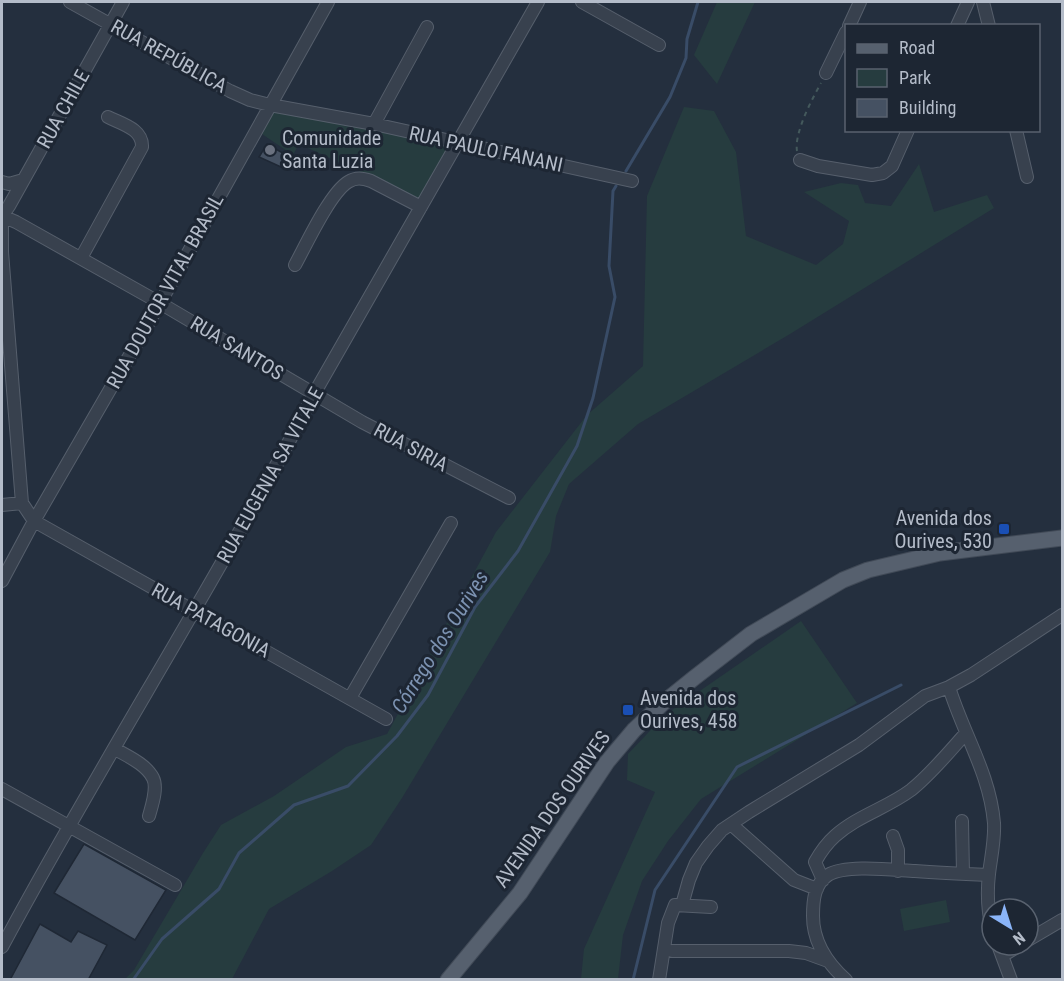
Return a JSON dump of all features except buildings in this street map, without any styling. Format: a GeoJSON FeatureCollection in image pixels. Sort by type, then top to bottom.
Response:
{"type":"FeatureCollection","features":[{"type":"Feature","properties":{"kind":"main road","name":"AVENIDA DOS OURIVES"},"geometry":{"type":"LineString","coordinates":[[448,980],[520,893],[607,762],[634,730],[663,703],[752,634],[843,580],[868,570],[940,553],[1062,538]]}},
{"type":"Feature","properties":{"kind":"street","name":"RUA REPÚBLICA"},"geometry":{"type":"LineString","coordinates":[[70,2],[230,91],[250,100],[270,105]]}},
{"type":"Feature","properties":{"kind":"street","name":"RUA CHILE"},"geometry":{"type":"LineString","coordinates":[[2,214],[123,2]]}},
{"type":"Feature","properties":{"kind":"street","name":"RUA DOUTOR VITAL BRASIL"},"geometry":{"type":"LineString","coordinates":[[2,581],[328,2]]}},
{"type":"Feature","properties":{"kind":"street","name":"RUA EUGENIA SA VITALE"},"geometry":{"type":"LineString","coordinates":[[2,947],[69,826],[195,611],[314,394],[538,2]]}},
{"type":"Feature","properties":{"kind":"street"},"geometry":{"type":"LineString","coordinates":[[582,2],[659,45]]}},
{"type":"Feature","properties":{"kind":"street"},"geometry":{"type":"LineString","coordinates":[[850,24],[860,2]]}},
{"type":"Feature","properties":{"kind":"street"},"geometry":{"type":"LineString","coordinates":[[958,24],[968,2]]}},
{"type":"Feature","properties":{"kind":"street"},"geometry":{"type":"LineString","coordinates":[[983,2],[988,24]]}},
{"type":"Feature","properties":{"kind":"street"},"geometry":{"type":"LineString","coordinates":[[374,124],[427,27]]}},
{"type":"Feature","properties":{"kind":"street"},"geometry":{"type":"LineString","coordinates":[[826,73],[845,34]]}},
{"type":"Feature","properties":{"kind":"street","name":"RUA PAULO FANANI"},"geometry":{"type":"LineString","coordinates":[[270,105],[374,124],[632,181]]}},
{"type":"Feature","properties":{"kind":"street"},"geometry":{"type":"LineString","coordinates":[[81,258],[142,147],[142,141],[137,132],[108,117]]}},
{"type":"Feature","properties":{"kind":"street"},"geometry":{"type":"LineString","coordinates":[[800,160],[818,166],[872,175],[883,173],[892,166],[907,132]]}},
{"type":"Feature","properties":{"kind":"street"},"geometry":{"type":"LineString","coordinates":[[1016,132],[1027,177]]}},
{"type":"Feature","properties":{"kind":"street"},"geometry":{"type":"LineString","coordinates":[[295,265],[333,197],[347,182],[362,178],[421,207]]}},
{"type":"Feature","properties":{"kind":"street"},"geometry":{"type":"LineString","coordinates":[[2,182],[9,184],[23,180]]}},
{"type":"Feature","properties":{"kind":"street"},"geometry":{"type":"LineString","coordinates":[[2,214],[2,252],[22,503],[34,521]]}},
{"type":"Feature","properties":{"kind":"street","name":"RUA SANTOS"},"geometry":{"type":"LineString","coordinates":[[2,214],[160,303],[314,394]]}},
{"type":"Feature","properties":{"kind":"street","name":"RUA SIRIA"},"geometry":{"type":"LineString","coordinates":[[314,394],[362,422],[509,498]]}},
{"type":"Feature","properties":{"kind":"street"},"geometry":{"type":"LineString","coordinates":[[2,505],[22,503]]}},
{"type":"Feature","properties":{"kind":"street","name":"RUA PATAGONIA"},"geometry":{"type":"LineString","coordinates":[[34,521],[386,719]]}},
{"type":"Feature","properties":{"kind":"street"},"geometry":{"type":"LineString","coordinates":[[350,698],[451,523]]}},
{"type":"Feature","properties":{"kind":"street"},"geometry":{"type":"LineString","coordinates":[[682,905],[696,863],[722,830],[859,745],[925,696],[971,675],[1062,615]]}},
{"type":"Feature","properties":{"kind":"street"},"geometry":{"type":"LineString","coordinates":[[949,687],[956,710],[978,758],[990,798],[994,824],[989,897]]}},
{"type":"Feature","properties":{"kind":"street"},"geometry":{"type":"LineString","coordinates":[[820,885],[815,862],[822,849],[835,836],[857,821],[911,790],[966,733]]}},
{"type":"Feature","properties":{"kind":"street"},"geometry":{"type":"LineString","coordinates":[[115,748],[146,769],[154,779],[154,796],[149,816]]}},
{"type":"Feature","properties":{"kind":"street"},"geometry":{"type":"LineString","coordinates":[[2,789],[175,885]]}},
{"type":"Feature","properties":{"kind":"street"},"geometry":{"type":"LineString","coordinates":[[962,820],[963,874]]}},
{"type":"Feature","properties":{"kind":"street"},"geometry":{"type":"LineString","coordinates":[[732,825],[794,880],[820,885]]}},
{"type":"Feature","properties":{"kind":"street"},"geometry":{"type":"LineString","coordinates":[[893,836],[898,850],[898,871]]}},
{"type":"Feature","properties":{"kind":"street"},"geometry":{"type":"LineString","coordinates":[[846,980],[828,961],[818,945],[813,919],[814,901],[820,885],[829,874],[844,870],[867,869],[989,875]]}},
{"type":"Feature","properties":{"kind":"street"},"geometry":{"type":"LineString","coordinates":[[659,980],[670,917],[675,905],[711,907]]}},
{"type":"Feature","properties":{"kind":"street"},"geometry":{"type":"LineString","coordinates":[[1040,933],[1062,920]]}},
{"type":"Feature","properties":{"kind":"street"},"geometry":{"type":"LineString","coordinates":[[672,951],[789,951],[806,953],[828,961]]}},
{"type":"Feature","properties":{"kind":"street"},"geometry":{"type":"LineString","coordinates":[[1003,957],[1011,980]]}},
{"type":"Feature","properties":{"kind":"path"},"geometry":{"type":"LineString","coordinates":[[800,160],[796,147],[799,132],[808,107],[826,73]]}},
{"type":"Feature","properties":{"kind":"green space"},"geometry":{"type":"Polygon","coordinates":[[[717,2],[755,2],[717,84],[694,55],[717,2]]]}},
{"type":"Feature","properties":{"kind":"green space"},"geometry":{"type":"Polygon","coordinates":[[[271,107],[452,145],[419,203],[376,179],[299,144],[293,155],[259,132],[271,107]]]}},
{"type":"Feature","properties":{"kind":"green space"},"geometry":{"type":"Polygon","coordinates":[[[684,107],[714,111],[736,152],[746,236],[816,265],[843,244],[849,221],[804,192],[841,183],[858,185],[865,203],[891,206],[919,164],[934,212],[987,195],[994,208],[790,334],[638,424],[569,484],[556,516],[550,552],[402,798],[371,845],[269,909],[232,979],[125,979],[134,970],[221,825],[274,796],[346,747],[387,734],[496,532],[587,415],[643,366],[647,196],[684,107]]]}},
{"type":"Feature","properties":{"kind":"green space"},"geometry":{"type":"Polygon","coordinates":[[[801,621],[857,703],[701,799],[668,841],[642,881],[623,935],[618,979],[581,979],[584,949],[655,792],[627,780],[628,754],[665,715],[801,621]]]}},
{"type":"Feature","properties":{"kind":"green space"},"geometry":{"type":"Polygon","coordinates":[[[946,900],[950,922],[904,931],[900,909],[946,900]]]}},
{"type":"Feature","properties":{"kind":"waterway","name":"Córrego dos Ourives"},"geometry":{"type":"LineString","coordinates":[[626,171],[670,97],[686,58],[687,39],[698,2]]}},
{"type":"Feature","properties":{"kind":"waterway","name":"Córrego dos Ourives"},"geometry":{"type":"LineString","coordinates":[[133,980],[162,939],[219,889],[239,853],[294,805],[348,786],[397,736],[428,695],[475,607],[518,551],[577,446],[593,398],[615,297],[609,266],[613,191],[616,186]]}},
{"type":"Feature","properties":{"kind":"waterway"},"geometry":{"type":"LineString","coordinates":[[633,980],[655,890],[737,767],[901,685]]}},
{"type":"Feature","properties":{"kind":"place","name":"Comunidade Santa Luzia"},"geometry":{"type":"Point","coordinates":[270,150]}},
{"type":"Feature","properties":{"kind":"place","name":"Avenida dos Ourives, 530"},"geometry":{"type":"Point","coordinates":[1004,529]}},
{"type":"Feature","properties":{"kind":"place","name":"Avenida dos Ourives, 458"},"geometry":{"type":"Point","coordinates":[628,710]}}]}
